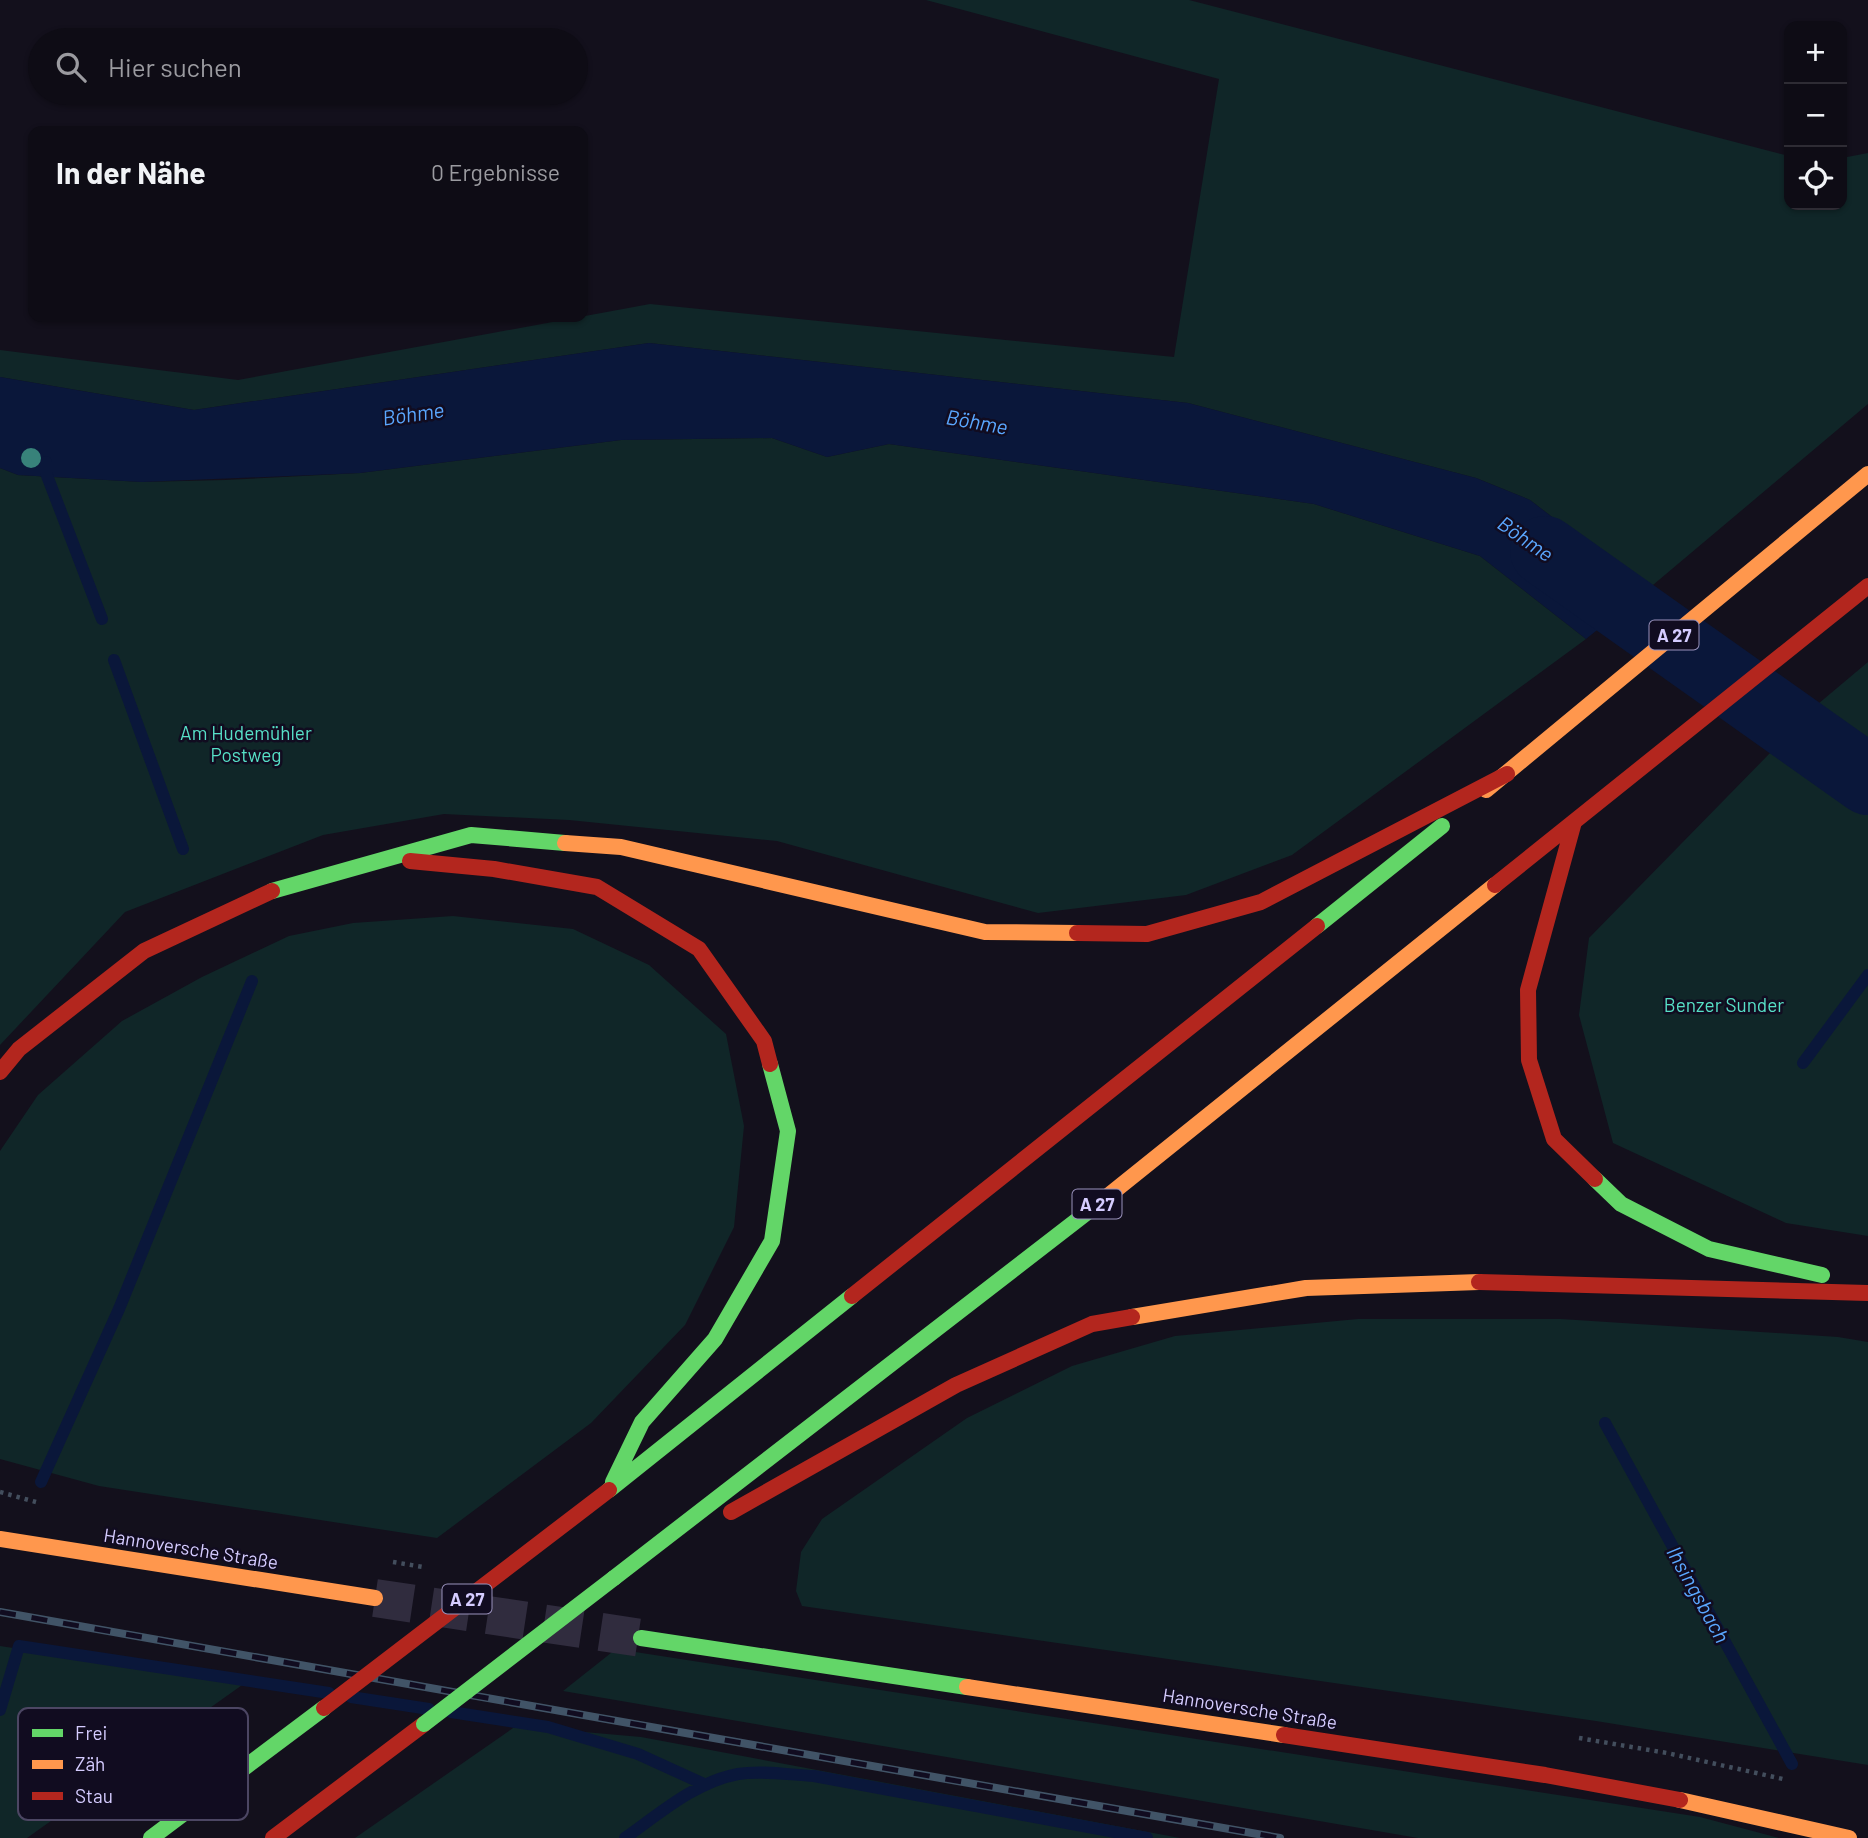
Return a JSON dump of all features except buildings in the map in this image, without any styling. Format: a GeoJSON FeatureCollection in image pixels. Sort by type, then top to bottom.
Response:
{"type":"FeatureCollection","features":[{"type":"Feature","properties":{"kind":"main road","name":"A 27"},"geometry":{"type":"LineString","coordinates":[[248,1765],[609,1490],[1507,774],[1868,474]]}},
{"type":"Feature","properties":{"kind":"main road","name":"A 27"},"geometry":{"type":"LineString","coordinates":[[273,1838],[1105,1198],[1868,586]]}},
{"type":"Feature","properties":{"kind":"main road"},"geometry":{"type":"LineString","coordinates":[[0,1072],[19,1049],[144,951],[286,885],[393,859],[471,835],[621,846],[985,932],[1147,934],[1261,902],[1507,774]]}},
{"type":"Feature","properties":{"kind":"main road"},"geometry":{"type":"LineString","coordinates":[[1574,822],[1528,990],[1529,1060],[1555,1139],[1621,1204],[1709,1249],[1868,1286]]}},
{"type":"Feature","properties":{"kind":"main road"},"geometry":{"type":"LineString","coordinates":[[393,859],[494,869],[597,887],[699,949],[764,1041],[788,1130],[772,1241],[715,1339],[642,1422],[609,1490]]}},
{"type":"Feature","properties":{"kind":"main road"},"geometry":{"type":"LineString","coordinates":[[614,1578],[956,1385],[1092,1324],[1306,1288],[1493,1281],[1868,1293]]}},
{"type":"Feature","properties":{"kind":"main road","name":"Hannoversche Straße"},"geometry":{"type":"LineString","coordinates":[[0,1539],[375,1598]]}},
{"type":"Feature","properties":{"kind":"main road","name":"Hannoversche Straße"},"geometry":{"type":"LineString","coordinates":[[641,1638],[1545,1775],[1716,1807],[1849,1838]]}},
{"type":"Feature","properties":{"kind":"main road","name":"A 27"},"geometry":{"type":"LineString","coordinates":[[151,1838],[175,1820]]}},
{"type":"Feature","properties":{"kind":"green space"},"geometry":{"type":"Polygon","coordinates":[[[926,0],[1189,0],[1784,155],[1784,210],[1847,210],[1847,157],[1868,153],[1868,404],[1647,590],[1530,500],[1476,478],[1188,403],[649,343],[194,410],[0,377],[0,350],[238,380],[552,322],[588,322],[588,315],[650,304],[1174,357],[1219,79],[926,0]]]}},
{"type":"Feature","properties":{"kind":"green space","name":"Am Hudemühler Postweg"},"geometry":{"type":"Polygon","coordinates":[[[772,438],[827,457],[889,444],[1314,504],[1480,556],[1586,639],[1292,855],[1186,895],[1038,913],[777,841],[569,820],[444,814],[323,835],[125,912],[0,1045],[0,468],[18,475],[142,482],[225,480],[360,473],[621,440],[772,438]]]}},
{"type":"Feature","properties":{"kind":"green space","name":"Benzer Sunder"},"geometry":{"type":"Polygon","coordinates":[[[1868,662],[1868,1236],[1786,1223],[1613,1143],[1579,1015],[1589,938],[1818,704],[1868,662]]]}},
{"type":"Feature","properties":{"kind":"green space"},"geometry":{"type":"Polygon","coordinates":[[[453,916],[573,929],[649,965],[726,1034],[744,1126],[734,1227],[685,1325],[591,1423],[437,1538],[99,1486],[0,1459],[0,1151],[38,1095],[122,1021],[202,977],[289,936],[353,923],[453,916]]]}},
{"type":"Feature","properties":{"kind":"green space"},"geometry":{"type":"Polygon","coordinates":[[[1358,1319],[1561,1319],[1838,1337],[1868,1342],[1868,1765],[1596,1721],[802,1606],[796,1591],[801,1552],[822,1519],[967,1418],[1072,1366],[1175,1336],[1358,1319]]]}},
{"type":"Feature","properties":{"kind":"green space"},"geometry":{"type":"Polygon","coordinates":[[[0,1646],[245,1683],[210,1708],[18,1708],[18,1820],[52,1820],[27,1838],[0,1838],[0,1646]]]}},
{"type":"Feature","properties":{"kind":"green space"},"geometry":{"type":"Polygon","coordinates":[[[616,1649],[1700,1817],[1779,1838],[1418,1838],[563,1691],[616,1649]]]}},
{"type":"Feature","properties":{"kind":"green space"},"geometry":{"type":"Polygon","coordinates":[[[516,1726],[641,1737],[1180,1838],[355,1838],[516,1726]]]}},
{"type":"Feature","properties":{"kind":"water"},"geometry":{"type":"Polygon","coordinates":[[[649,343],[1188,403],[1476,478],[1530,500],[1647,590],[1586,639],[1480,556],[1314,504],[889,444],[827,457],[772,438],[621,440],[360,473],[142,482],[18,475],[0,468],[0,377],[194,410],[649,343]]]}},
{"type":"Feature","properties":{"kind":"waterway"},"geometry":{"type":"LineString","coordinates":[[46,462],[46,473],[102,619]]}},
{"type":"Feature","properties":{"kind":"waterway","name":"Böhme"},"geometry":{"type":"LineString","coordinates":[[1545,551],[1868,780]]}},
{"type":"Feature","properties":{"kind":"waterway"},"geometry":{"type":"LineString","coordinates":[[114,660],[183,849]]}},
{"type":"Feature","properties":{"kind":"waterway","name":"Ihsingsbach"},"geometry":{"type":"LineString","coordinates":[[1803,1063],[1868,975]]}},
{"type":"Feature","properties":{"kind":"waterway"},"geometry":{"type":"LineString","coordinates":[[41,1482],[119,1309],[252,981]]}},
{"type":"Feature","properties":{"kind":"waterway","name":"Ihsingsbach"},"geometry":{"type":"LineString","coordinates":[[1605,1423],[1792,1764]]}},
{"type":"Feature","properties":{"kind":"waterway"},"geometry":{"type":"LineString","coordinates":[[0,1710],[19,1646],[329,1693]]}},
{"type":"Feature","properties":{"kind":"waterway"},"geometry":{"type":"LineString","coordinates":[[351,1697],[429,1709]]}},
{"type":"Feature","properties":{"kind":"waterway"},"geometry":{"type":"LineString","coordinates":[[451,1712],[548,1727],[638,1754],[706,1785]]}},
{"type":"Feature","properties":{"kind":"waterway"},"geometry":{"type":"LineString","coordinates":[[625,1838],[692,1791],[722,1778],[757,1772],[814,1776],[1147,1838]]}},
{"type":"Feature","properties":{"kind":"tunnel"},"geometry":{"type":"LineString","coordinates":[[375,1598],[641,1638]]}},
{"type":"Feature","properties":{"kind":"railway"},"geometry":{"type":"LineString","coordinates":[[0,1612],[1280,1838]]}},
{"type":"Feature","properties":{"kind":"traffic: fast"},"geometry":{"type":"LineString","coordinates":[[1317,926],[1442,826]]}},
{"type":"Feature","properties":{"kind":"traffic: fast"},"geometry":{"type":"LineString","coordinates":[[272,891],[471,835],[565,843]]}},
{"type":"Feature","properties":{"kind":"traffic: fast"},"geometry":{"type":"LineString","coordinates":[[613,1482],[642,1422],[715,1339],[772,1241],[788,1131],[770,1064]]}},
{"type":"Feature","properties":{"kind":"traffic: fast"},"geometry":{"type":"LineString","coordinates":[[1595,1179],[1621,1204],[1709,1249],[1822,1275]]}},
{"type":"Feature","properties":{"kind":"traffic: fast"},"geometry":{"type":"LineString","coordinates":[[614,1578],[1098,1204]]}},
{"type":"Feature","properties":{"kind":"traffic: fast"},"geometry":{"type":"LineString","coordinates":[[609,1490],[852,1296]]}},
{"type":"Feature","properties":{"kind":"traffic: fast"},"geometry":{"type":"LineString","coordinates":[[424,1724],[614,1578]]}},
{"type":"Feature","properties":{"kind":"traffic: fast"},"geometry":{"type":"LineString","coordinates":[[641,1638],[967,1687]]}},
{"type":"Feature","properties":{"kind":"traffic: fast"},"geometry":{"type":"LineString","coordinates":[[248,1765],[324,1708]]}},
{"type":"Feature","properties":{"kind":"traffic: fast"},"geometry":{"type":"LineString","coordinates":[[151,1838],[175,1820]]}},
{"type":"Feature","properties":{"kind":"traffic: slow"},"geometry":{"type":"LineString","coordinates":[[1486,790],[1868,474]]}},
{"type":"Feature","properties":{"kind":"traffic: slow"},"geometry":{"type":"LineString","coordinates":[[565,843],[621,847],[985,932],[1077,933]]}},
{"type":"Feature","properties":{"kind":"traffic: slow"},"geometry":{"type":"LineString","coordinates":[[1098,1204],[1495,885]]}},
{"type":"Feature","properties":{"kind":"traffic: slow"},"geometry":{"type":"LineString","coordinates":[[1132,1317],[1306,1288],[1479,1282]]}},
{"type":"Feature","properties":{"kind":"traffic: slow"},"geometry":{"type":"LineString","coordinates":[[0,1539],[375,1598]]}},
{"type":"Feature","properties":{"kind":"traffic: slow"},"geometry":{"type":"LineString","coordinates":[[967,1687],[1284,1735]]}},
{"type":"Feature","properties":{"kind":"traffic: slow"},"geometry":{"type":"LineString","coordinates":[[1680,1800],[1849,1838]]}},
{"type":"Feature","properties":{"kind":"traffic: jam"},"geometry":{"type":"LineString","coordinates":[[1495,885],[1868,586]]}},
{"type":"Feature","properties":{"kind":"traffic: jam"},"geometry":{"type":"LineString","coordinates":[[1077,933],[1147,934],[1261,902],[1507,774]]}},
{"type":"Feature","properties":{"kind":"traffic: jam"},"geometry":{"type":"LineString","coordinates":[[1574,822],[1528,990],[1529,1060],[1554,1139],[1595,1179]]}},
{"type":"Feature","properties":{"kind":"traffic: jam"},"geometry":{"type":"LineString","coordinates":[[410,861],[494,869],[597,887],[699,949],[764,1041],[770,1064]]}},
{"type":"Feature","properties":{"kind":"traffic: jam"},"geometry":{"type":"LineString","coordinates":[[0,1072],[19,1049],[144,951],[272,891]]}},
{"type":"Feature","properties":{"kind":"traffic: jam"},"geometry":{"type":"LineString","coordinates":[[852,1296],[1317,926]]}},
{"type":"Feature","properties":{"kind":"traffic: jam"},"geometry":{"type":"LineString","coordinates":[[1479,1282],[1868,1293]]}},
{"type":"Feature","properties":{"kind":"traffic: jam"},"geometry":{"type":"LineString","coordinates":[[731,1512],[956,1385],[1092,1324],[1132,1317]]}},
{"type":"Feature","properties":{"kind":"traffic: jam"},"geometry":{"type":"LineString","coordinates":[[324,1708],[609,1490]]}},
{"type":"Feature","properties":{"kind":"traffic: jam"},"geometry":{"type":"LineString","coordinates":[[273,1838],[424,1724]]}},
{"type":"Feature","properties":{"kind":"traffic: jam"},"geometry":{"type":"LineString","coordinates":[[1284,1735],[1545,1775],[1680,1800]]}}]}
